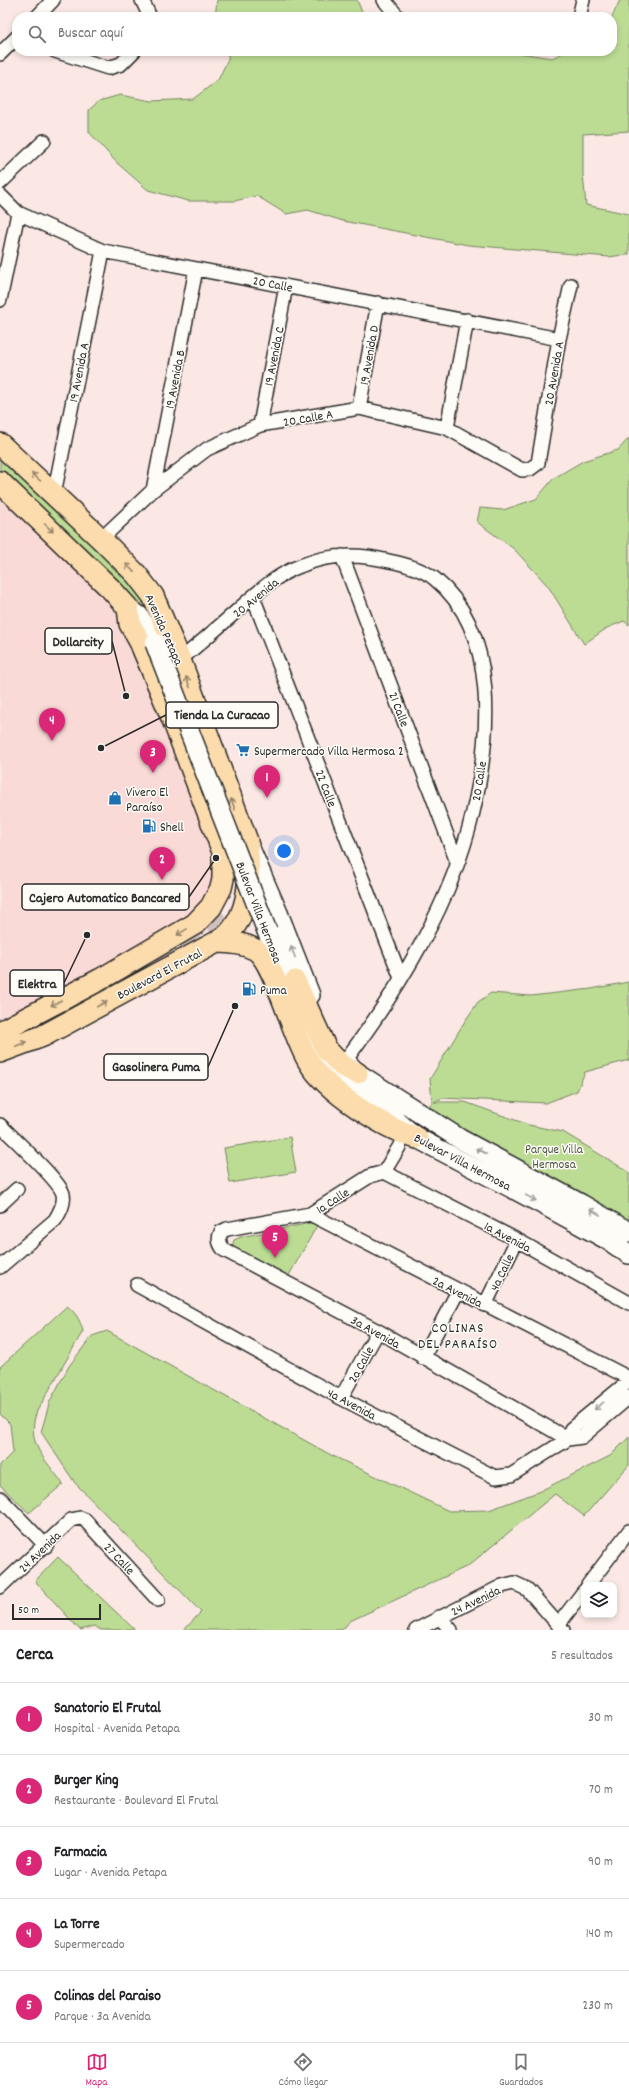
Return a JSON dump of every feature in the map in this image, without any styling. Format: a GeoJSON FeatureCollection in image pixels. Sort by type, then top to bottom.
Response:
{"type":"FeatureCollection","features":[{"type":"Feature","properties":{"kind":"main road","name":"Avenida Petapa"},"geometry":{"type":"LineString","coordinates":[[0,444],[136,574],[158,604],[247,841]]}},
{"type":"Feature","properties":{"kind":"main road","name":"Avenida Petapa"},"geometry":{"type":"LineString","coordinates":[[0,482],[111,589],[128,608],[130,624],[140,642],[173,720],[220,842],[224,866]]}},
{"type":"Feature","properties":{"kind":"main road","name":"Bulevar Villa Hermosa"},"geometry":{"type":"LineString","coordinates":[[128,608],[140,616],[155,643],[311,1045],[319,1058],[336,1077],[394,1118],[409,1139],[546,1206],[628,1254]]}},
{"type":"Feature","properties":{"kind":"main road","name":"Bulevar Villa Hermosa"},"geometry":{"type":"LineString","coordinates":[[247,841],[278,913],[326,1036],[351,1067],[460,1140],[581,1204],[629,1232]]}},
{"type":"Feature","properties":{"kind":"main road"},"geometry":{"type":"LineString","coordinates":[[237,926],[247,896],[247,841]]}},
{"type":"Feature","properties":{"kind":"main road"},"geometry":{"type":"LineString","coordinates":[[224,866],[237,869],[248,863]]}},
{"type":"Feature","properties":{"kind":"main road","name":"Boulevard El Frutal"},"geometry":{"type":"LineString","coordinates":[[0,1033],[143,956],[195,924],[211,907],[221,888],[224,866]]}},
{"type":"Feature","properties":{"kind":"main road"},"geometry":{"type":"LineString","coordinates":[[211,907],[227,907],[233,909],[238,917],[237,926]]}},
{"type":"Feature","properties":{"kind":"main road","name":"Boulevard El Frutal"},"geometry":{"type":"LineString","coordinates":[[0,1052],[43,1036],[217,942],[237,926]]}},
{"type":"Feature","properties":{"kind":"main road"},"geometry":{"type":"LineString","coordinates":[[217,942],[246,946],[256,950],[263,957],[272,972],[298,1042],[309,1063],[322,1079],[338,1093],[409,1139]]}},
{"type":"Feature","properties":{"kind":"main road"},"geometry":{"type":"LineString","coordinates":[[295,981],[326,1049],[342,1066],[351,1067]]}},
{"type":"Feature","properties":{"kind":"main road"},"geometry":{"type":"LineString","coordinates":[[0,1033],[41,1025],[47,1022]]}},
{"type":"Feature","properties":{"kind":"street"},"geometry":{"type":"LineString","coordinates":[[42,12],[53,0]]}},
{"type":"Feature","properties":{"kind":"street"},"geometry":{"type":"LineString","coordinates":[[142,0],[148,12]]}},
{"type":"Feature","properties":{"kind":"street"},"geometry":{"type":"LineString","coordinates":[[384,0],[394,12]]}},
{"type":"Feature","properties":{"kind":"street"},"geometry":{"type":"LineString","coordinates":[[580,12],[582,0]]}},
{"type":"Feature","properties":{"kind":"street"},"geometry":{"type":"LineString","coordinates":[[0,54],[12,43]]}},
{"type":"Feature","properties":{"kind":"street"},"geometry":{"type":"LineString","coordinates":[[70,56],[104,67],[112,68],[121,64],[129,56]]}},
{"type":"Feature","properties":{"kind":"street"},"geometry":{"type":"LineString","coordinates":[[0,183],[44,141]]}},
{"type":"Feature","properties":{"kind":"street","name":"20 Calle"},"geometry":{"type":"LineString","coordinates":[[0,195],[18,213],[103,251],[559,339]]}},
{"type":"Feature","properties":{"kind":"street"},"geometry":{"type":"LineString","coordinates":[[0,300],[18,213]]}},
{"type":"Feature","properties":{"kind":"street","name":"19 Avenida A"},"geometry":{"type":"LineString","coordinates":[[54,494],[103,251]]}},
{"type":"Feature","properties":{"kind":"street","name":"19 Avenida B"},"geometry":{"type":"LineString","coordinates":[[152,490],[196,269]]}},
{"type":"Feature","properties":{"kind":"street","name":"20 Avenida A"},"geometry":{"type":"LineString","coordinates":[[538,463],[559,339],[571,284]]}},
{"type":"Feature","properties":{"kind":"street","name":"19 Avenida C"},"geometry":{"type":"LineString","coordinates":[[260,425],[286,286]]}},
{"type":"Feature","properties":{"kind":"street","name":"19 Avenida D"},"geometry":{"type":"LineString","coordinates":[[359,408],[378,303]]}},
{"type":"Feature","properties":{"kind":"street"},"geometry":{"type":"LineString","coordinates":[[447,428],[466,320]]}},
{"type":"Feature","properties":{"kind":"street","name":"20 Calle A"},"geometry":{"type":"LineString","coordinates":[[101,539],[152,490],[207,449],[260,425],[359,408],[447,428],[522,470],[530,469],[538,463]]}},
{"type":"Feature","properties":{"kind":"street","name":"20 Calle"},"geometry":{"type":"LineString","coordinates":[[342,556],[375,557],[405,565],[434,578],[452,597],[465,617],[474,636],[485,685],[485,725],[473,813],[457,862],[432,927],[372,1024],[351,1067]]}},
{"type":"Feature","properties":{"kind":"street","name":"20 Avenida"},"geometry":{"type":"LineString","coordinates":[[180,660],[274,579],[298,566],[318,559],[342,556]]}},
{"type":"Feature","properties":{"kind":"street","name":"21 Calle"},"geometry":{"type":"LineString","coordinates":[[342,556],[457,862]]}},
{"type":"Feature","properties":{"kind":"street","name":"22 Calle"},"geometry":{"type":"LineString","coordinates":[[253,597],[401,978]]}},
{"type":"Feature","properties":{"kind":"street"},"geometry":{"type":"LineString","coordinates":[[0,1125],[60,1186],[63,1201],[61,1212],[55,1220],[0,1267]]}},
{"type":"Feature","properties":{"kind":"street"},"geometry":{"type":"LineString","coordinates":[[384,1172],[409,1139]]}},
{"type":"Feature","properties":{"kind":"street","name":"1a Calle"},"geometry":{"type":"LineString","coordinates":[[224,1250],[219,1241],[221,1232],[245,1225],[310,1214],[370,1176],[384,1172]]}},
{"type":"Feature","properties":{"kind":"street","name":"1a Avenida"},"geometry":{"type":"LineString","coordinates":[[384,1172],[517,1240],[629,1304]]}},
{"type":"Feature","properties":{"kind":"street"},"geometry":{"type":"LineString","coordinates":[[0,1204],[17,1189]]}},
{"type":"Feature","properties":{"kind":"street","name":"2a Avenida"},"geometry":{"type":"LineString","coordinates":[[310,1214],[629,1379]]}},
{"type":"Feature","properties":{"kind":"street","name":"4a Calle"},"geometry":{"type":"LineString","coordinates":[[485,1305],[517,1240]]}},
{"type":"Feature","properties":{"kind":"street","name":"3a Avenida"},"geometry":{"type":"LineString","coordinates":[[224,1250],[378,1331],[423,1358],[568,1439]]}},
{"type":"Feature","properties":{"kind":"street","name":"4a Avenida"},"geometry":{"type":"LineString","coordinates":[[137,1285],[341,1398],[495,1477],[511,1474],[568,1439],[582,1437],[629,1397]]}},
{"type":"Feature","properties":{"kind":"street"},"geometry":{"type":"LineString","coordinates":[[423,1358],[458,1291]]}},
{"type":"Feature","properties":{"kind":"street","name":"2a Calle"},"geometry":{"type":"LineString","coordinates":[[341,1398],[378,1331]]}},
{"type":"Feature","properties":{"kind":"street","name":"4a Avenida"},"geometry":{"type":"LineString","coordinates":[[568,1439],[571,1429],[629,1379]]}},
{"type":"Feature","properties":{"kind":"street"},"geometry":{"type":"LineString","coordinates":[[0,1498],[46,1546]]}},
{"type":"Feature","properties":{"kind":"street","name":"24 Avenida"},"geometry":{"type":"LineString","coordinates":[[0,1587],[46,1546],[71,1520],[80,1518]]}},
{"type":"Feature","properties":{"kind":"street","name":"27 Calle"},"geometry":{"type":"LineString","coordinates":[[80,1518],[85,1520],[158,1600]]}},
{"type":"Feature","properties":{"kind":"street"},"geometry":{"type":"LineString","coordinates":[[590,1582],[629,1531]]}},
{"type":"Feature","properties":{"kind":"street","name":"24 Avenida"},"geometry":{"type":"LineString","coordinates":[[416,1630],[502,1586],[514,1583],[526,1589],[561,1627]]}},
{"type":"Feature","properties":{"kind":"street"},"geometry":{"type":"LineString","coordinates":[[561,1627],[581,1596]]}},
{"type":"Feature","properties":{"kind":"street"},"geometry":{"type":"LineString","coordinates":[[439,1618],[451,1630]]}},
{"type":"Feature","properties":{"kind":"shaded area"},"geometry":{"type":"Polygon","coordinates":[[[0,491],[103,587],[129,638],[217,847],[217,876],[209,895],[189,920],[15,1015],[0,1019],[0,491]]]}},
{"type":"Feature","properties":{"kind":"green space"},"geometry":{"type":"Polygon","coordinates":[[[217,0],[357,0],[362,12],[216,12],[217,0]]]}},
{"type":"Feature","properties":{"kind":"green space"},"geometry":{"type":"Polygon","coordinates":[[[620,0],[629,0],[629,131],[583,134],[583,174],[586,205],[629,214],[629,254],[609,257],[468,245],[343,221],[308,210],[286,214],[257,196],[234,201],[188,201],[148,190],[117,163],[89,132],[89,110],[99,101],[120,95],[152,101],[193,99],[218,80],[228,56],[539,56],[552,58],[556,56],[617,56],[617,12],[614,12],[620,0]]]}},
{"type":"Feature","properties":{"kind":"green space"},"geometry":{"type":"Polygon","coordinates":[[[629,438],[629,625],[624,621],[607,628],[584,644],[548,586],[514,549],[477,522],[480,508],[503,510],[536,499],[554,478],[583,461],[618,450],[629,438]]]}},
{"type":"Feature","properties":{"kind":"green space"},"geometry":{"type":"Polygon","coordinates":[[[0,449],[147,599],[136,608],[0,474],[0,449]]]}},
{"type":"Feature","properties":{"kind":"green space","name":"Parque Villa Hermosa"},"geometry":{"type":"Polygon","coordinates":[[[629,982],[629,1060],[585,1072],[577,1091],[546,1103],[442,1098],[434,1102],[465,1102],[529,1125],[563,1132],[629,1172],[629,1224],[514,1163],[427,1109],[432,1102],[430,1079],[478,1002],[491,993],[531,996],[591,989],[629,982]]]}},
{"type":"Feature","properties":{"kind":"green space"},"geometry":{"type":"Polygon","coordinates":[[[290,1137],[296,1172],[230,1183],[224,1148],[290,1137]]]}},
{"type":"Feature","properties":{"kind":"green space"},"geometry":{"type":"Polygon","coordinates":[[[311,1223],[318,1224],[288,1277],[232,1247],[234,1240],[241,1237],[311,1223]]]}},
{"type":"Feature","properties":{"kind":"green space"},"geometry":{"type":"Polygon","coordinates":[[[67,1306],[77,1317],[83,1331],[37,1411],[33,1433],[39,1450],[63,1484],[29,1513],[0,1485],[0,1465],[13,1452],[10,1424],[0,1414],[0,1367],[67,1306]]]}},
{"type":"Feature","properties":{"kind":"green space"},"geometry":{"type":"Polygon","coordinates":[[[107,1331],[331,1455],[449,1511],[489,1510],[538,1492],[610,1456],[629,1437],[629,1465],[584,1516],[555,1494],[468,1566],[350,1621],[342,1630],[184,1630],[201,1612],[75,1483],[41,1432],[50,1401],[69,1366],[92,1336],[107,1331]]]}},
{"type":"Feature","properties":{"kind":"green space"},"geometry":{"type":"Polygon","coordinates":[[[58,1557],[135,1630],[101,1630],[94,1626],[80,1630],[35,1581],[58,1557]]]}},
{"type":"Feature","properties":{"kind":"tunnel"},"geometry":{"type":"LineString","coordinates":[[47,1022],[250,909]]}},
{"type":"Feature","properties":{"kind":"place","name":"Dollarcity"},"geometry":{"type":"Point","coordinates":[126,696]}},
{"type":"Feature","properties":{"kind":"place","name":"La Torre"},"geometry":{"type":"Point","coordinates":[52,741]}},
{"type":"Feature","properties":{"kind":"place","name":"Tienda La Curacao"},"geometry":{"type":"Point","coordinates":[101,748]}},
{"type":"Feature","properties":{"kind":"place","name":"Supermercado Villa Hermosa 2"},"geometry":{"type":"Point","coordinates":[243,750]}},
{"type":"Feature","properties":{"kind":"place","name":"Farmacia"},"geometry":{"type":"Point","coordinates":[153,773]}},
{"type":"Feature","properties":{"kind":"place","name":"Vivero El Paraíso"},"geometry":{"type":"Point","coordinates":[115,798]}},
{"type":"Feature","properties":{"kind":"place","name":"Sanatorio El Frutal"},"geometry":{"type":"Point","coordinates":[267,798]}},
{"type":"Feature","properties":{"kind":"place","name":"Shell"},"geometry":{"type":"Point","coordinates":[149,826]}},
{"type":"Feature","properties":{"kind":"place","name":"Cajero Automatico Bancared"},"geometry":{"type":"Point","coordinates":[216,858]}},
{"type":"Feature","properties":{"kind":"place","name":"Burger King"},"geometry":{"type":"Point","coordinates":[162,880]}},
{"type":"Feature","properties":{"kind":"place","name":"Elektra"},"geometry":{"type":"Point","coordinates":[87,935]}},
{"type":"Feature","properties":{"kind":"place","name":"Puma"},"geometry":{"type":"Point","coordinates":[249,989]}},
{"type":"Feature","properties":{"kind":"place","name":"Gasolinera Puma"},"geometry":{"type":"Point","coordinates":[235,1006]}},
{"type":"Feature","properties":{"kind":"place","name":"Colinas del Paraiso"},"geometry":{"type":"Point","coordinates":[275,1258]}},
{"type":"Feature","properties":{"kind":"district","name":"COLINAS DEL PARAÍSO"},"geometry":{"type":"Point","coordinates":[458,1336]}}]}
